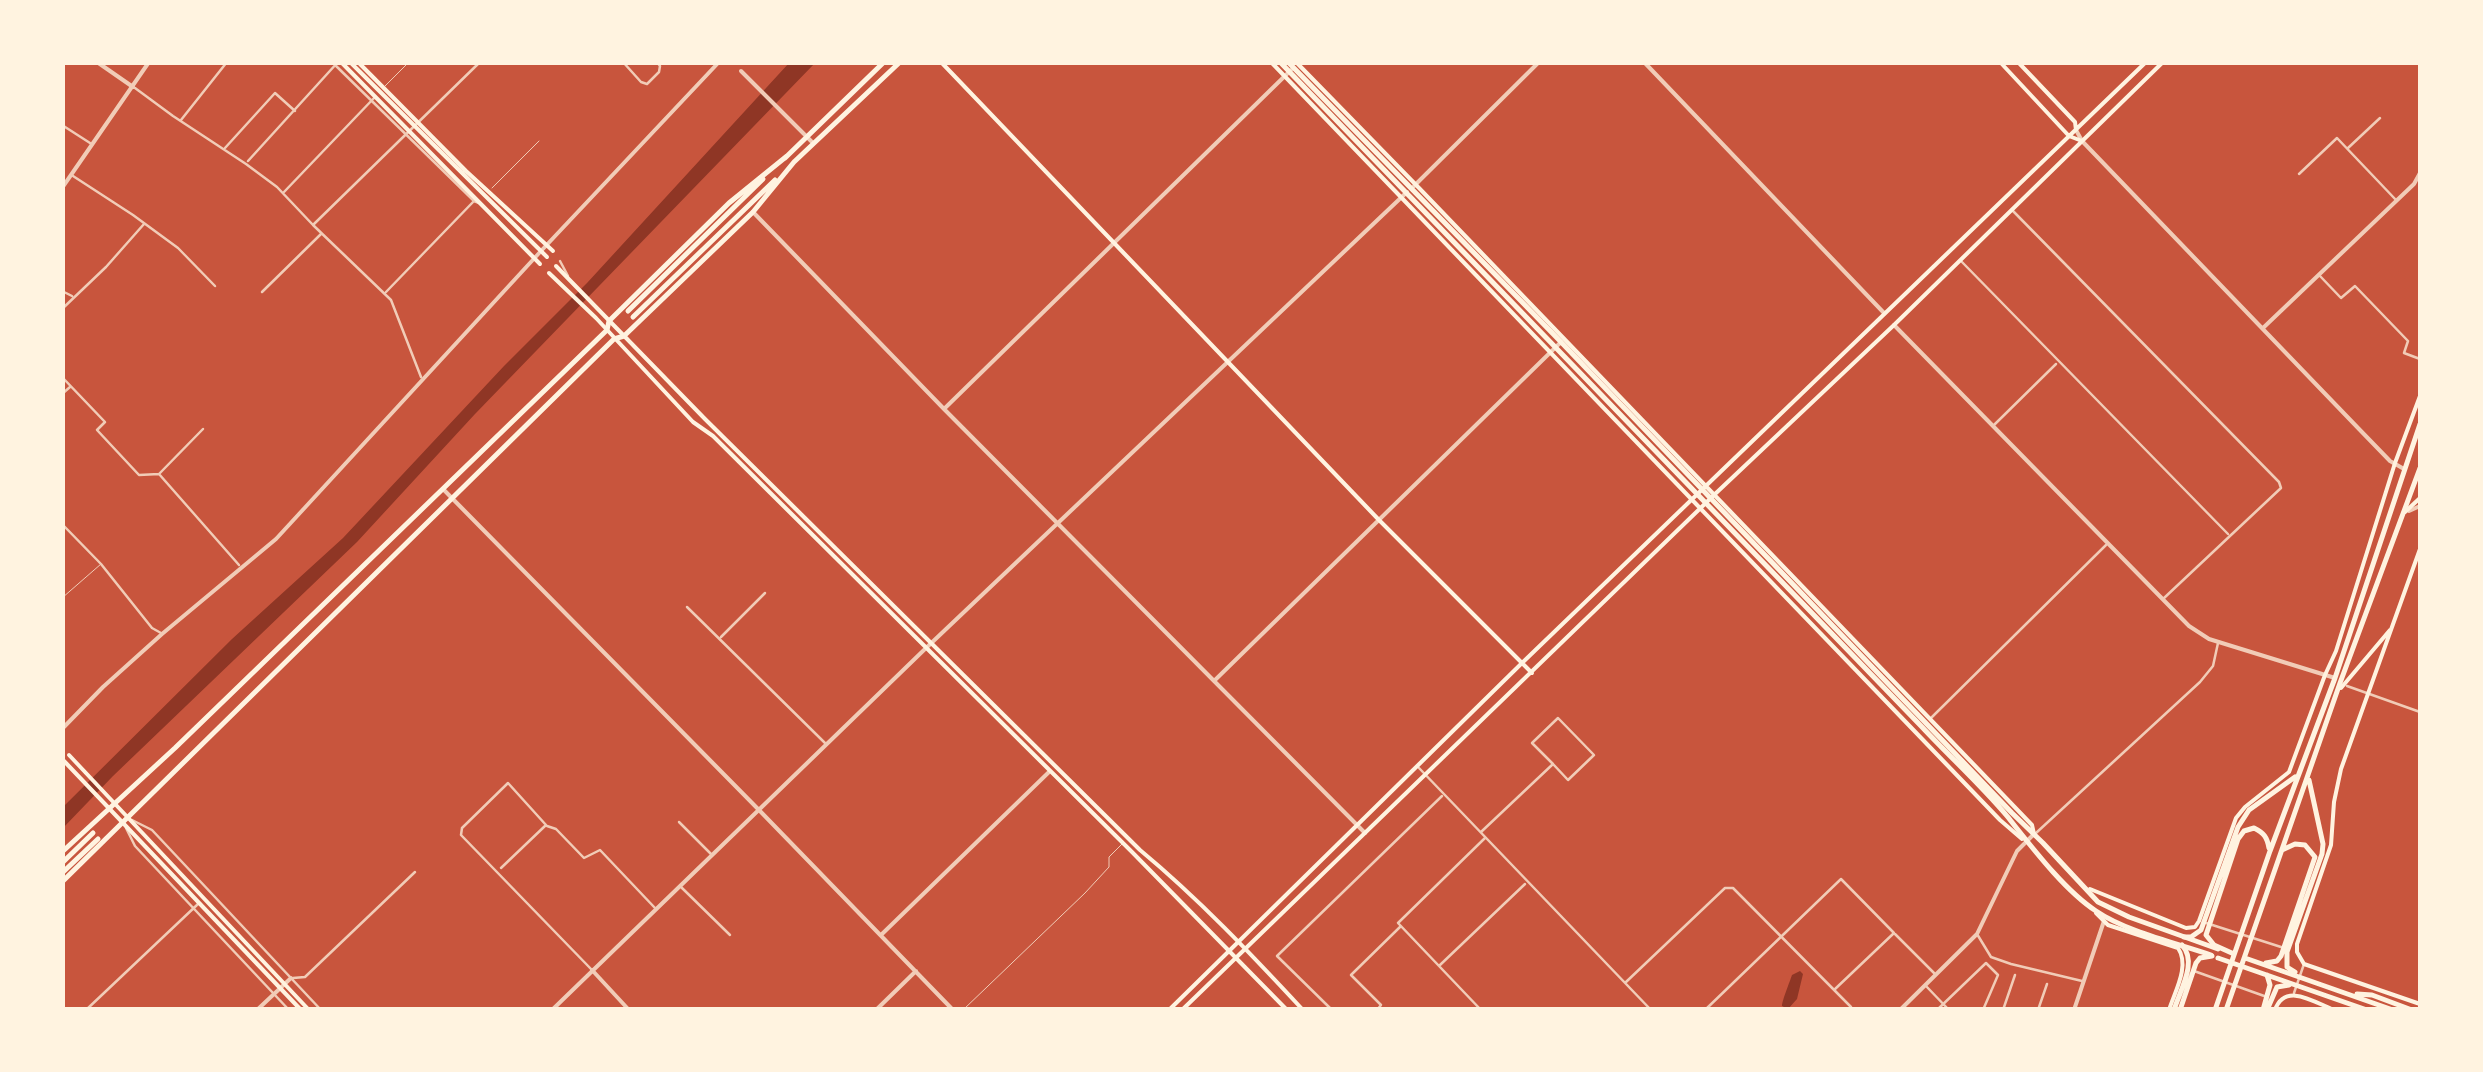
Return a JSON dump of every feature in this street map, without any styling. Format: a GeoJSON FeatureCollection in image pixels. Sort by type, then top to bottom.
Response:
{"type":"FeatureCollection","features":[{"type":"Feature","properties":{"kind":"main road"},"geometry":{"type":"LineString","coordinates":[[350,62],[413,130],[547,257]]}},
{"type":"Feature","properties":{"kind":"main road"},"geometry":{"type":"LineString","coordinates":[[358,62],[377,94]]}},
{"type":"Feature","properties":{"kind":"main road"},"geometry":{"type":"LineString","coordinates":[[884,62],[631,314],[900,62]]}},
{"type":"Feature","properties":{"kind":"main road"},"geometry":{"type":"LineString","coordinates":[[941,62],[1379,520],[1532,674]]}},
{"type":"Feature","properties":{"kind":"main road"},"geometry":{"type":"LineString","coordinates":[[1271,62],[1292,67],[1556,347],[1928,721],[2098,902],[2181,944],[2190,961],[2174,1010]]}},
{"type":"Feature","properties":{"kind":"main road"},"geometry":{"type":"LineString","coordinates":[[1280,62],[1292,67],[2108,925],[2221,950],[2393,1010]]}},
{"type":"Feature","properties":{"kind":"main road"},"geometry":{"type":"LineString","coordinates":[[2000,62],[2069,136],[2082,141]]}},
{"type":"Feature","properties":{"kind":"main road"},"geometry":{"type":"LineString","coordinates":[[2018,62],[2075,122],[2076,130]]}},
{"type":"Feature","properties":{"kind":"main road"},"geometry":{"type":"LineString","coordinates":[[1169,1010],[1522,663],[2146,62]]}},
{"type":"Feature","properties":{"kind":"main road"},"geometry":{"type":"LineString","coordinates":[[1182,1010],[2163,62]]}},
{"type":"Feature","properties":{"kind":"main road"},"geometry":{"type":"LineString","coordinates":[[337,63],[377,94],[540,264]]}},
{"type":"Feature","properties":{"kind":"main road"},"geometry":{"type":"LineString","coordinates":[[413,130],[489,191],[553,250]]}},
{"type":"Feature","properties":{"kind":"main road"},"geometry":{"type":"LineString","coordinates":[[62,852],[443,489],[729,203],[787,156]]}},
{"type":"Feature","properties":{"kind":"main road"},"geometry":{"type":"LineString","coordinates":[[62,882],[614,339],[624,336],[752,212],[794,162]]}},
{"type":"Feature","properties":{"kind":"main road"},"geometry":{"type":"LineString","coordinates":[[1408,191],[1699,493]]}},
{"type":"Feature","properties":{"kind":"main road"},"geometry":{"type":"LineString","coordinates":[[558,264],[608,321],[1140,850],[1179,882],[1302,1010]]}},
{"type":"Feature","properties":{"kind":"main road"},"geometry":{"type":"LineString","coordinates":[[549,273],[693,422],[713,436],[1287,1010]]}},
{"type":"Feature","properties":{"kind":"main road"},"geometry":{"type":"LineString","coordinates":[[2085,888],[2186,928],[2195,927],[2236,818],[2289,772],[2336,651],[2420,396]]}},
{"type":"Feature","properties":{"kind":"main road"},"geometry":{"type":"LineString","coordinates":[[2226,1010],[2339,684],[2420,424]]}},
{"type":"Feature","properties":{"kind":"main road"},"geometry":{"type":"LineString","coordinates":[[2215,1010],[2298,775],[2339,684],[2420,468]]}},
{"type":"Feature","properties":{"kind":"main road"},"geometry":{"type":"LineString","coordinates":[[2403,514],[2420,498]]}},
{"type":"Feature","properties":{"kind":"main road"},"geometry":{"type":"LineString","coordinates":[[2420,549],[2341,769],[2331,845],[2297,944],[2304,964],[2420,1004]]}},
{"type":"Feature","properties":{"kind":"main road"},"geometry":{"type":"LineString","coordinates":[[2339,684],[2394,625]]}},
{"type":"Feature","properties":{"kind":"main road"},"geometry":{"type":"LineString","coordinates":[[70,755],[200,902],[309,1010]]}},
{"type":"Feature","properties":{"kind":"main road"},"geometry":{"type":"LineString","coordinates":[[64,761],[109,808],[126,820],[301,1010]]}},
{"type":"Feature","properties":{"kind":"main road"},"geometry":{"type":"LineString","coordinates":[[2181,944],[2202,930],[2244,816],[2298,775]]}},
{"type":"Feature","properties":{"kind":"main road"},"geometry":{"type":"LineString","coordinates":[[2303,977],[2286,960],[2322,854],[2308,777]]}},
{"type":"Feature","properties":{"kind":"main road"},"geometry":{"type":"LineString","coordinates":[[2221,950],[2206,935],[2238,839],[2244,831],[2254,828],[2267,838],[2270,851]]}},
{"type":"Feature","properties":{"kind":"main road"},"geometry":{"type":"LineString","coordinates":[[62,862],[95,836],[62,873]]}},
{"type":"Feature","properties":{"kind":"main road"},"geometry":{"type":"LineString","coordinates":[[2263,964],[2281,956],[2315,857],[2304,845],[2282,850]]}},
{"type":"Feature","properties":{"kind":"main road"},"geometry":{"type":"LineString","coordinates":[[2092,910],[2126,926],[2367,1010]]}},
{"type":"Feature","properties":{"kind":"main road"},"geometry":{"type":"LineString","coordinates":[[2174,1010],[2184,967],[2181,944]]}},
{"type":"Feature","properties":{"kind":"main road"},"geometry":{"type":"LineString","coordinates":[[2174,1010],[2196,963],[2206,956],[2215,956]]}},
{"type":"Feature","properties":{"kind":"main road"},"geometry":{"type":"LineString","coordinates":[[2265,1010],[2270,985],[2267,975]]}},
{"type":"Feature","properties":{"kind":"main road"},"geometry":{"type":"LineString","coordinates":[[2265,1010],[2277,987],[2296,985]]}},
{"type":"Feature","properties":{"kind":"main road"},"geometry":{"type":"LineString","coordinates":[[2275,1010],[2278,1001],[2294,994],[2334,1010]]}},
{"type":"Feature","properties":{"kind":"main road"},"geometry":{"type":"LineString","coordinates":[[2348,994],[2372,995],[2412,1010]]}},
{"type":"Feature","properties":{"kind":"main road"},"geometry":{"type":"LineString","coordinates":[[2344,1002],[2357,1010]]}},
{"type":"Feature","properties":{"kind":"street"},"geometry":{"type":"LineString","coordinates":[[97,62],[283,193],[391,300],[422,380]]}},
{"type":"Feature","properties":{"kind":"street"},"geometry":{"type":"LineString","coordinates":[[62,188],[149,62]]}},
{"type":"Feature","properties":{"kind":"street"},"geometry":{"type":"LineString","coordinates":[[180,121],[227,62]]}},
{"type":"Feature","properties":{"kind":"street"},"geometry":{"type":"LineString","coordinates":[[313,226],[480,62]]}},
{"type":"Feature","properties":{"kind":"street"},"geometry":{"type":"LineString","coordinates":[[623,62],[646,84],[660,72],[657,62]]}},
{"type":"Feature","properties":{"kind":"street"},"geometry":{"type":"LineString","coordinates":[[62,729],[162,634],[276,539],[719,62]]}},
{"type":"Feature","properties":{"kind":"street"},"geometry":{"type":"LineString","coordinates":[[552,1010],[1539,62]]}},
{"type":"Feature","properties":{"kind":"street"},"geometry":{"type":"LineString","coordinates":[[1644,62],[1884,313]]}},
{"type":"Feature","properties":{"kind":"street"},"geometry":{"type":"LineString","coordinates":[[246,164],[337,63]]}},
{"type":"Feature","properties":{"kind":"street"},"geometry":{"type":"LineString","coordinates":[[944,409],[1292,67]]}},
{"type":"Feature","properties":{"kind":"street"},"geometry":{"type":"LineString","coordinates":[[741,71],[813,143]]}},
{"type":"Feature","properties":{"kind":"street"},"geometry":{"type":"LineString","coordinates":[[224,149],[274,93],[294,111]]}},
{"type":"Feature","properties":{"kind":"street"},"geometry":{"type":"LineString","coordinates":[[283,193],[377,94]]}},
{"type":"Feature","properties":{"kind":"street"},"geometry":{"type":"LineString","coordinates":[[2347,150],[2380,118]]}},
{"type":"Feature","properties":{"kind":"street"},"geometry":{"type":"LineString","coordinates":[[62,125],[92,145]]}},
{"type":"Feature","properties":{"kind":"street"},"geometry":{"type":"LineString","coordinates":[[2076,130],[2082,141],[2376,447],[2404,469]]}},
{"type":"Feature","properties":{"kind":"street"},"geometry":{"type":"LineString","coordinates":[[2299,174],[2336,138],[2397,201]]}},
{"type":"Feature","properties":{"kind":"street"},"geometry":{"type":"LineString","coordinates":[[2263,328],[2397,201],[2420,172]]}},
{"type":"Feature","properties":{"kind":"street"},"geometry":{"type":"LineString","coordinates":[[72,175],[178,248],[214,286]]}},
{"type":"Feature","properties":{"kind":"street"},"geometry":{"type":"LineString","coordinates":[[384,294],[475,200]]}},
{"type":"Feature","properties":{"kind":"street"},"geometry":{"type":"LineString","coordinates":[[2012,210],[2279,482],[2280,488],[2162,600]]}},
{"type":"Feature","properties":{"kind":"street"},"geometry":{"type":"LineString","coordinates":[[752,212],[1364,834]]}},
{"type":"Feature","properties":{"kind":"street"},"geometry":{"type":"LineString","coordinates":[[62,310],[145,223]]}},
{"type":"Feature","properties":{"kind":"street"},"geometry":{"type":"LineString","coordinates":[[262,292],[322,233]]}},
{"type":"Feature","properties":{"kind":"street"},"geometry":{"type":"LineString","coordinates":[[1960,260],[2229,535]]}},
{"type":"Feature","properties":{"kind":"street"},"geometry":{"type":"LineString","coordinates":[[2319,274],[2341,298],[2354,286],[2408,341],[2404,352],[2420,360]]}},
{"type":"Feature","properties":{"kind":"street"},"geometry":{"type":"LineString","coordinates":[[62,291],[73,297]]}},
{"type":"Feature","properties":{"kind":"street"},"geometry":{"type":"LineString","coordinates":[[1894,325],[2189,626],[2209,639],[2324,675],[2339,684],[2420,712]]}},
{"type":"Feature","properties":{"kind":"street"},"geometry":{"type":"LineString","coordinates":[[1214,682],[1556,347]]}},
{"type":"Feature","properties":{"kind":"street"},"geometry":{"type":"LineString","coordinates":[[1993,426],[2057,362]]}},
{"type":"Feature","properties":{"kind":"street"},"geometry":{"type":"LineString","coordinates":[[62,377],[105,422],[96,430],[139,475],[158,474],[203,429]]}},
{"type":"Feature","properties":{"kind":"street"},"geometry":{"type":"LineString","coordinates":[[62,394],[72,386]]}},
{"type":"Feature","properties":{"kind":"street"},"geometry":{"type":"LineString","coordinates":[[158,474],[240,567]]}},
{"type":"Feature","properties":{"kind":"street"},"geometry":{"type":"LineString","coordinates":[[443,489],[953,1010]]}},
{"type":"Feature","properties":{"kind":"street"},"geometry":{"type":"LineString","coordinates":[[2403,514],[2420,506]]}},
{"type":"Feature","properties":{"kind":"street"},"geometry":{"type":"LineString","coordinates":[[62,524],[101,564],[152,628],[162,634]]}},
{"type":"Feature","properties":{"kind":"street"},"geometry":{"type":"LineString","coordinates":[[1928,721],[2108,544]]}},
{"type":"Feature","properties":{"kind":"street"},"geometry":{"type":"LineString","coordinates":[[720,638],[765,593]]}},
{"type":"Feature","properties":{"kind":"street"},"geometry":{"type":"LineString","coordinates":[[687,607],[826,745]]}},
{"type":"Feature","properties":{"kind":"street"},"geometry":{"type":"LineString","coordinates":[[1900,1010],[1978,934],[2016,851],[2200,682],[2213,666],[2218,642]]}},
{"type":"Feature","properties":{"kind":"street"},"geometry":{"type":"LineString","coordinates":[[1558,718],[1594,755],[1568,780],[1552,764],[1532,743],[1558,718]]}},
{"type":"Feature","properties":{"kind":"street"},"geometry":{"type":"LineString","coordinates":[[1480,833],[1552,764]]}},
{"type":"Feature","properties":{"kind":"street"},"geometry":{"type":"LineString","coordinates":[[1418,766],[1651,1010]]}},
{"type":"Feature","properties":{"kind":"street"},"geometry":{"type":"LineString","coordinates":[[881,935],[1050,772]]}},
{"type":"Feature","properties":{"kind":"street"},"geometry":{"type":"LineString","coordinates":[[629,1010],[461,836],[462,828],[508,783],[546,825],[556,829],[584,858],[600,850],[656,909]]}},
{"type":"Feature","properties":{"kind":"street"},"geometry":{"type":"LineString","coordinates":[[1332,1010],[1277,956],[1443,795]]}},
{"type":"Feature","properties":{"kind":"street"},"geometry":{"type":"LineString","coordinates":[[126,820],[135,846],[290,1010]]}},
{"type":"Feature","properties":{"kind":"street"},"geometry":{"type":"LineString","coordinates":[[126,820],[152,830],[320,1010]]}},
{"type":"Feature","properties":{"kind":"street"},"geometry":{"type":"LineString","coordinates":[[679,822],[712,855]]}},
{"type":"Feature","properties":{"kind":"street"},"geometry":{"type":"LineString","coordinates":[[501,868],[546,825]]}},
{"type":"Feature","properties":{"kind":"street"},"geometry":{"type":"LineString","coordinates":[[1377,1010],[1381,1006],[1351,974],[1485,838]]}},
{"type":"Feature","properties":{"kind":"street"},"geometry":{"type":"LineString","coordinates":[[257,1010],[291,978],[305,977],[415,872]]}},
{"type":"Feature","properties":{"kind":"street"},"geometry":{"type":"LineString","coordinates":[[1706,1010],[1841,879],[1936,974]]}},
{"type":"Feature","properties":{"kind":"street"},"geometry":{"type":"LineString","coordinates":[[1439,966],[1527,882]]}},
{"type":"Feature","properties":{"kind":"street"},"geometry":{"type":"LineString","coordinates":[[680,886],[730,936]]}},
{"type":"Feature","properties":{"kind":"street"},"geometry":{"type":"LineString","coordinates":[[1625,983],[1724,888],[1733,888],[1851,1007],[1849,1010]]}},
{"type":"Feature","properties":{"kind":"street"},"geometry":{"type":"LineString","coordinates":[[86,1010],[200,902]]}},
{"type":"Feature","properties":{"kind":"street"},"geometry":{"type":"LineString","coordinates":[[2074,1010],[2104,921]]}},
{"type":"Feature","properties":{"kind":"street"},"geometry":{"type":"LineString","coordinates":[[2199,921],[2297,952]]}},
{"type":"Feature","properties":{"kind":"street"},"geometry":{"type":"LineString","coordinates":[[1399,925],[1481,1010]]}},
{"type":"Feature","properties":{"kind":"street"},"geometry":{"type":"LineString","coordinates":[[2181,944],[2186,928]]}},
{"type":"Feature","properties":{"kind":"street"},"geometry":{"type":"LineString","coordinates":[[1834,990],[1894,933]]}},
{"type":"Feature","properties":{"kind":"street"},"geometry":{"type":"LineString","coordinates":[[1978,934],[1991,957],[2083,982]]}},
{"type":"Feature","properties":{"kind":"street"},"geometry":{"type":"LineString","coordinates":[[1938,1010],[1986,962],[1998,976],[1982,1010]]}},
{"type":"Feature","properties":{"kind":"street"},"geometry":{"type":"LineString","coordinates":[[2294,994],[2304,964]]}},
{"type":"Feature","properties":{"kind":"street"},"geometry":{"type":"LineString","coordinates":[[2184,967],[2278,1001]]}},
{"type":"Feature","properties":{"kind":"street"},"geometry":{"type":"LineString","coordinates":[[876,1010],[916,971]]}},
{"type":"Feature","properties":{"kind":"street"},"geometry":{"type":"LineString","coordinates":[[2002,1010],[2015,974]]}},
{"type":"Feature","properties":{"kind":"street"},"geometry":{"type":"LineString","coordinates":[[2038,1010],[2047,984]]}},
{"type":"Feature","properties":{"kind":"street"},"geometry":{"type":"LineString","coordinates":[[1925,985],[1949,1010]]}},
{"type":"Feature","properties":{"kind":"lane"},"geometry":{"type":"LineString","coordinates":[[377,94],[409,62]]}},
{"type":"Feature","properties":{"kind":"lane"},"geometry":{"type":"LineString","coordinates":[[489,191],[540,140]]}},
{"type":"Feature","properties":{"kind":"lane"},"geometry":{"type":"LineString","coordinates":[[62,598],[101,564]]}},
{"type":"Feature","properties":{"kind":"lane"},"geometry":{"type":"LineString","coordinates":[[964,1010],[1085,894],[1108,867],[1108,857],[1123,843]]}},
{"type":"Feature","properties":{"kind":"shaded area"},"geometry":{"type":"Polygon","coordinates":[[[789,63],[815,63],[475,414],[357,542],[63,828],[63,807],[232,639],[343,538],[587,283],[789,63]]]}},
{"type":"Feature","properties":{"kind":"shaded area"},"geometry":{"type":"Polygon","coordinates":[[[1800,971],[1803,974],[1797,999],[1788,1009],[1782,1006],[1785,996],[1792,975],[1800,971]]]}}]}
